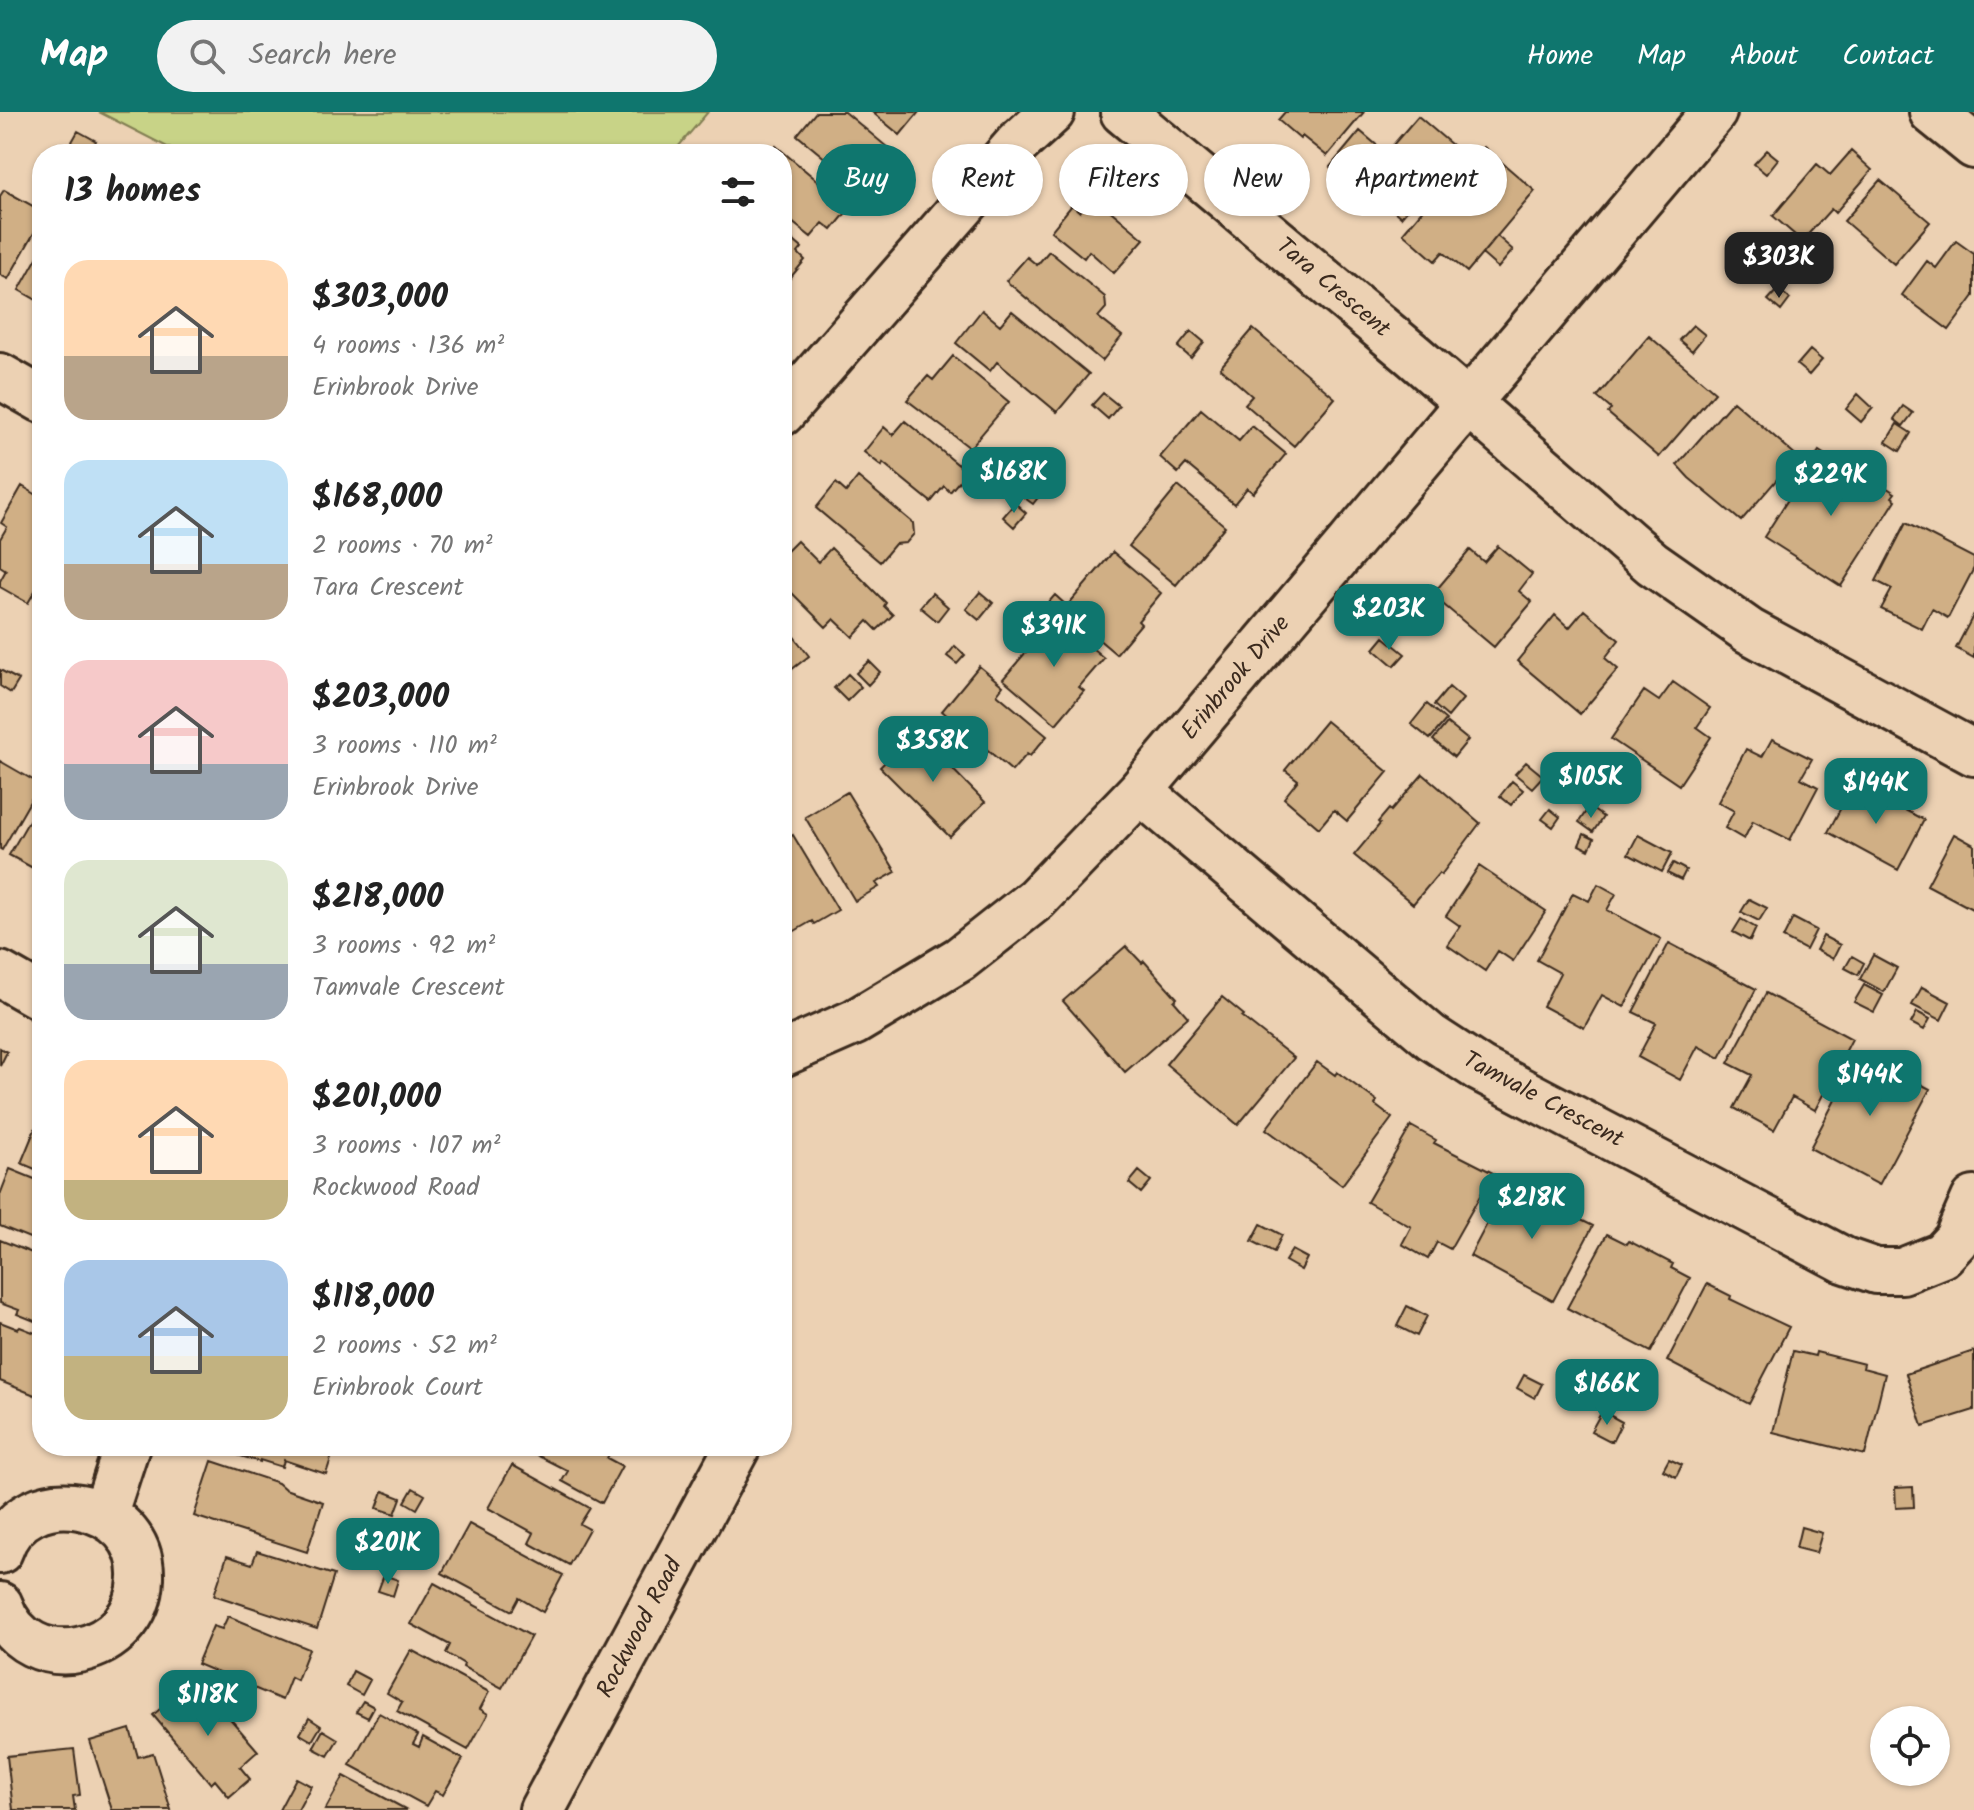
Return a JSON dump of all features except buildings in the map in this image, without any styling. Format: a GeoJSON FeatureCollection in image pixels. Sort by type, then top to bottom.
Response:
{"type":"FeatureCollection","features":[{"type":"Feature","properties":{"kind":"street"},"geometry":{"type":"LineString","coordinates":[[792,401],[1007,154],[1052,112]]}},
{"type":"Feature","properties":{"kind":"street","name":"Tara Crescent"},"geometry":{"type":"LineString","coordinates":[[1123,112],[1468,405]]}},
{"type":"Feature","properties":{"kind":"street","name":"Erinbrook Drive"},"geometry":{"type":"LineString","coordinates":[[792,1050],[855,1022],[960,959],[1036,899],[1140,791],[1714,112]]}},
{"type":"Feature","properties":{"kind":"street"},"geometry":{"type":"LineString","coordinates":[[1932,112],[1974,146]]}},
{"type":"Feature","properties":{"kind":"street"},"geometry":{"type":"LineString","coordinates":[[0,376],[32,394]]}},
{"type":"Feature","properties":{"kind":"street"},"geometry":{"type":"LineString","coordinates":[[1468,405],[1652,563],[1737,623],[1974,753]]}},
{"type":"Feature","properties":{"kind":"street","name":"Tamvale Crescent"},"geometry":{"type":"LineString","coordinates":[[1140,791],[1431,1037],[1480,1069],[1844,1260],[1876,1271],[1902,1271],[1942,1255],[1956,1240],[1974,1199]]}},
{"type":"Feature","properties":{"kind":"street"},"geometry":{"type":"LineString","coordinates":[[0,974],[32,992]]}},
{"type":"Feature","properties":{"kind":"street"},"geometry":{"type":"LineString","coordinates":[[105,1513],[124,1456]]}},
{"type":"Feature","properties":{"kind":"street","name":"Rockwood Road"},"geometry":{"type":"LineString","coordinates":[[542,1810],[733,1456]]}},
{"type":"Feature","properties":{"kind":"street"},"geometry":{"type":"LineString","coordinates":[[0,1551],[21,1521],[43,1508],[81,1505],[105,1513],[126,1532],[138,1554],[142,1576],[138,1602],[117,1633],[96,1647],[79,1651],[54,1651],[35,1645],[15,1630],[0,1605]]}},
{"type":"Feature","properties":{"kind":"green space"},"geometry":{"type":"Polygon","coordinates":[[[99,112],[708,112],[681,144],[161,144],[99,112]]]}}]}
